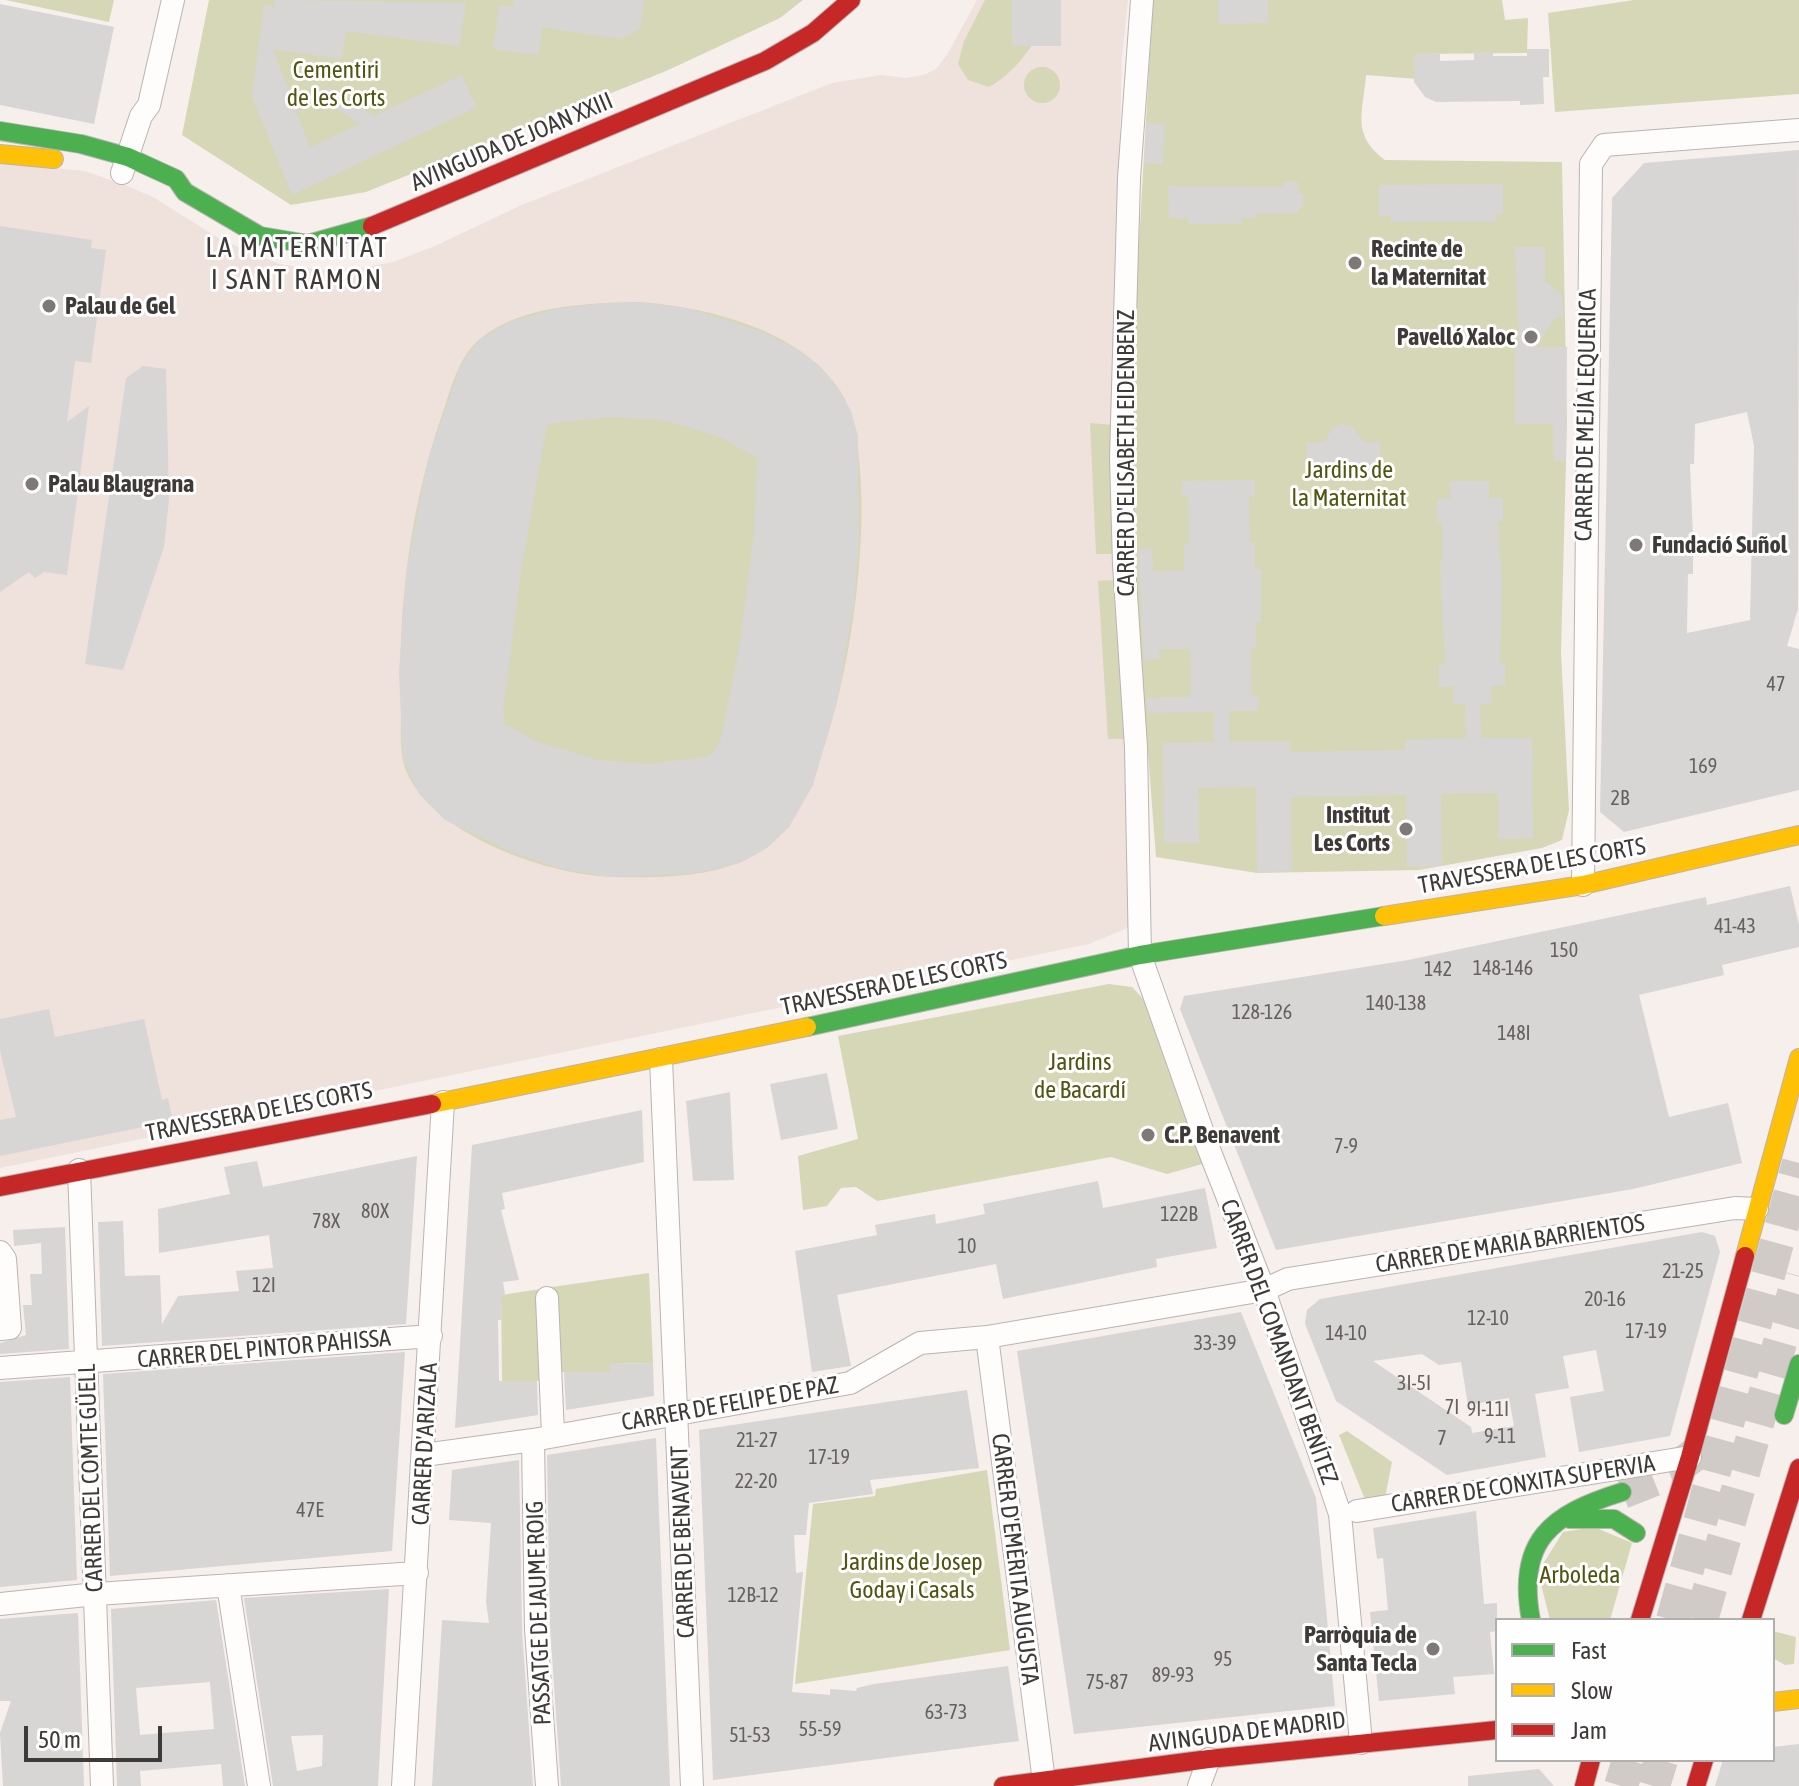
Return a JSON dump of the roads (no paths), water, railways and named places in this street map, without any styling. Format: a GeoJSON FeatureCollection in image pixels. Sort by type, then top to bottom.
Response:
{"type":"FeatureCollection","features":[{"type":"Feature","properties":{"kind":"main road","name":"AVINGUDA DE JOAN XXIII"},"geometry":{"type":"LineString","coordinates":[[0,131],[81,144],[125,165],[167,194],[185,192],[260,236],[308,244],[378,224],[765,61],[813,33],[849,3],[860,6],[867,0]]}},
{"type":"Feature","properties":{"kind":"main road","name":"AVINGUDA DE JOAN XXIII"},"geometry":{"type":"LineString","coordinates":[[0,154],[125,165]]}},
{"type":"Feature","properties":{"kind":"main road","name":"TRAVESSERA DE LES CORTS"},"geometry":{"type":"LineString","coordinates":[[0,1187],[661,1059],[1140,955],[1583,885],[1799,835]]}},
{"type":"Feature","properties":{"kind":"main road"},"geometry":{"type":"LineString","coordinates":[[1641,1618],[1690,1457],[1799,1058]]}},
{"type":"Feature","properties":{"kind":"main road"},"geometry":{"type":"LineString","coordinates":[[1784,1415],[1799,1364]]}},
{"type":"Feature","properties":{"kind":"main road"},"geometry":{"type":"LineString","coordinates":[[1752,1618],[1799,1468]]}},
{"type":"Feature","properties":{"kind":"main road"},"geometry":{"type":"LineString","coordinates":[[1531,1618],[1525,1566],[1531,1548],[1557,1521],[1599,1498],[1622,1492]]}},
{"type":"Feature","properties":{"kind":"main road"},"geometry":{"type":"LineString","coordinates":[[1557,1521],[1599,1516],[1614,1519],[1636,1533]]}},
{"type":"Feature","properties":{"kind":"main road"},"geometry":{"type":"LineString","coordinates":[[1775,1702],[1799,1699]]}},
{"type":"Feature","properties":{"kind":"main road","name":"AVINGUDA DE MADRID"},"geometry":{"type":"LineString","coordinates":[[1003,1786],[1209,1759],[1495,1730]]}},
{"type":"Feature","properties":{"kind":"main road"},"geometry":{"type":"LineString","coordinates":[[1584,1786],[1590,1762]]}},
{"type":"Feature","properties":{"kind":"main road"},"geometry":{"type":"LineString","coordinates":[[1696,1786],[1703,1762]]}},
{"type":"Feature","properties":{"kind":"street"},"geometry":{"type":"LineString","coordinates":[[141,116],[139,97],[158,0]]}},
{"type":"Feature","properties":{"kind":"street"},"geometry":{"type":"LineString","coordinates":[[125,165],[141,116],[149,105],[173,0]]}},
{"type":"Feature","properties":{"kind":"street","name":"CARRER D'ELISABETH EIDENBENZ"},"geometry":{"type":"LineString","coordinates":[[1140,955],[1136,747],[1121,458],[1129,178],[1142,0]]}},
{"type":"Feature","properties":{"kind":"street","name":"CARRER DE MEJÍA LEQUERICA"},"geometry":{"type":"LineString","coordinates":[[1583,885],[1591,164],[1604,145],[1799,130]]}},
{"type":"Feature","properties":{"kind":"street","name":"CARRER DEL COMANDANT BENÍTEZ"},"geometry":{"type":"LineString","coordinates":[[1140,955],[1202,1133],[1264,1290],[1340,1514],[1361,1743]]}},
{"type":"Feature","properties":{"kind":"street","name":"CARRER DE BENAVENT"},"geometry":{"type":"LineString","coordinates":[[661,1059],[679,1412],[692,1786]]}},
{"type":"Feature","properties":{"kind":"street","name":"CARRER D'ARIZALA"},"geometry":{"type":"LineString","coordinates":[[403,1786],[443,1102]]}},
{"type":"Feature","properties":{"kind":"street","name":"CARRER DEL COMTE GÜELL"},"geometry":{"type":"LineString","coordinates":[[79,1170],[102,1786]]}},
{"type":"Feature","properties":{"kind":"street","name":"CARRER DE MARIA BARRIENTOS"},"geometry":{"type":"LineString","coordinates":[[1264,1290],[1288,1279],[1564,1233],[1735,1208],[1757,1209]]}},
{"type":"Feature","properties":{"kind":"street"},"geometry":{"type":"LineString","coordinates":[[0,1252],[5,1259],[10,1328],[0,1329]]}},
{"type":"Feature","properties":{"kind":"street","name":"CARRER DE FELIPE DE PAZ"},"geometry":{"type":"LineString","coordinates":[[424,1455],[850,1383],[920,1343],[987,1337],[1264,1290]]}},
{"type":"Feature","properties":{"kind":"street","name":"PASSATGE DE JAUME ROIG"},"geometry":{"type":"LineString","coordinates":[[547,1298],[536,1629],[547,1786]]}},
{"type":"Feature","properties":{"kind":"street","name":"CARRER DEL PINTOR PAHISSA"},"geometry":{"type":"LineString","coordinates":[[0,1368],[431,1336]]}},
{"type":"Feature","properties":{"kind":"street","name":"CARRER D'EMÈRITA AUGUSTA"},"geometry":{"type":"LineString","coordinates":[[987,1337],[1044,1781]]}},
{"type":"Feature","properties":{"kind":"street","name":"CARRER DE CONXITA SUPERVIA"},"geometry":{"type":"LineString","coordinates":[[1357,1511],[1690,1457]]}},
{"type":"Feature","properties":{"kind":"street"},"geometry":{"type":"LineString","coordinates":[[0,1604],[96,1594],[417,1573]]}},
{"type":"Feature","properties":{"kind":"street"},"geometry":{"type":"LineString","coordinates":[[228,1585],[259,1786]]}},
{"type":"Feature","properties":{"kind":"street"},"geometry":{"type":"LineString","coordinates":[[1199,1786],[1209,1759]]}},
{"type":"Feature","properties":{"kind":"tunnel"},"geometry":{"type":"LineString","coordinates":[[1674,1618],[1799,1163]]}},
{"type":"Feature","properties":{"kind":"tunnel"},"geometry":{"type":"LineString","coordinates":[[1702,1618],[1799,1276]]}},
{"type":"Feature","properties":{"kind":"tunnel"},"geometry":{"type":"LineString","coordinates":[[1622,1492],[1670,1473],[1702,1449]]}},
{"type":"Feature","properties":{"kind":"tunnel"},"geometry":{"type":"LineString","coordinates":[[1621,1786],[1628,1762]]}},
{"type":"Feature","properties":{"kind":"tunnel"},"geometry":{"type":"LineString","coordinates":[[1653,1786],[1660,1762]]}},
{"type":"Feature","properties":{"kind":"place","name":"Recinte de la Maternitat"},"geometry":{"type":"Point","coordinates":[1355,263]}},
{"type":"Feature","properties":{"kind":"place","name":"Palau de Gel"},"geometry":{"type":"Point","coordinates":[49,306]}},
{"type":"Feature","properties":{"kind":"place","name":"Pavelló Xaloc"},"geometry":{"type":"Point","coordinates":[1531,337]}},
{"type":"Feature","properties":{"kind":"place","name":"Palau Blaugrana"},"geometry":{"type":"Point","coordinates":[32,484]}},
{"type":"Feature","properties":{"kind":"place","name":"Fundació Suñol"},"geometry":{"type":"Point","coordinates":[1636,545]}},
{"type":"Feature","properties":{"kind":"place","name":"Institut Les Corts"},"geometry":{"type":"Point","coordinates":[1406,829]}},
{"type":"Feature","properties":{"kind":"place","name":"C.P. Benavent"},"geometry":{"type":"Point","coordinates":[1148,1135]}},
{"type":"Feature","properties":{"kind":"place","name":"Parròquia de Santa Tecla"},"geometry":{"type":"Point","coordinates":[1433,1649]}},
{"type":"Feature","properties":{"kind":"district","name":"LA MATERNITAT I SANT RAMON"},"geometry":{"type":"Point","coordinates":[297,264]}},
{"type":"Feature","properties":{"kind":"park label","name":"Cementiri de les Corts"},"geometry":{"type":"Point","coordinates":[336,84]}},
{"type":"Feature","properties":{"kind":"park label","name":"Jardins de la Maternitat"},"geometry":{"type":"Point","coordinates":[1349,484]}},
{"type":"Feature","properties":{"kind":"park label","name":"Jardins de Bacardí"},"geometry":{"type":"Point","coordinates":[1080,1076]}},
{"type":"Feature","properties":{"kind":"park label","name":"Arboleda"},"geometry":{"type":"Point","coordinates":[1580,1575]}},
{"type":"Feature","properties":{"kind":"park label","name":"Jardins de Josep Goday i Casals"},"geometry":{"type":"Point","coordinates":[912,1576]}}]}
